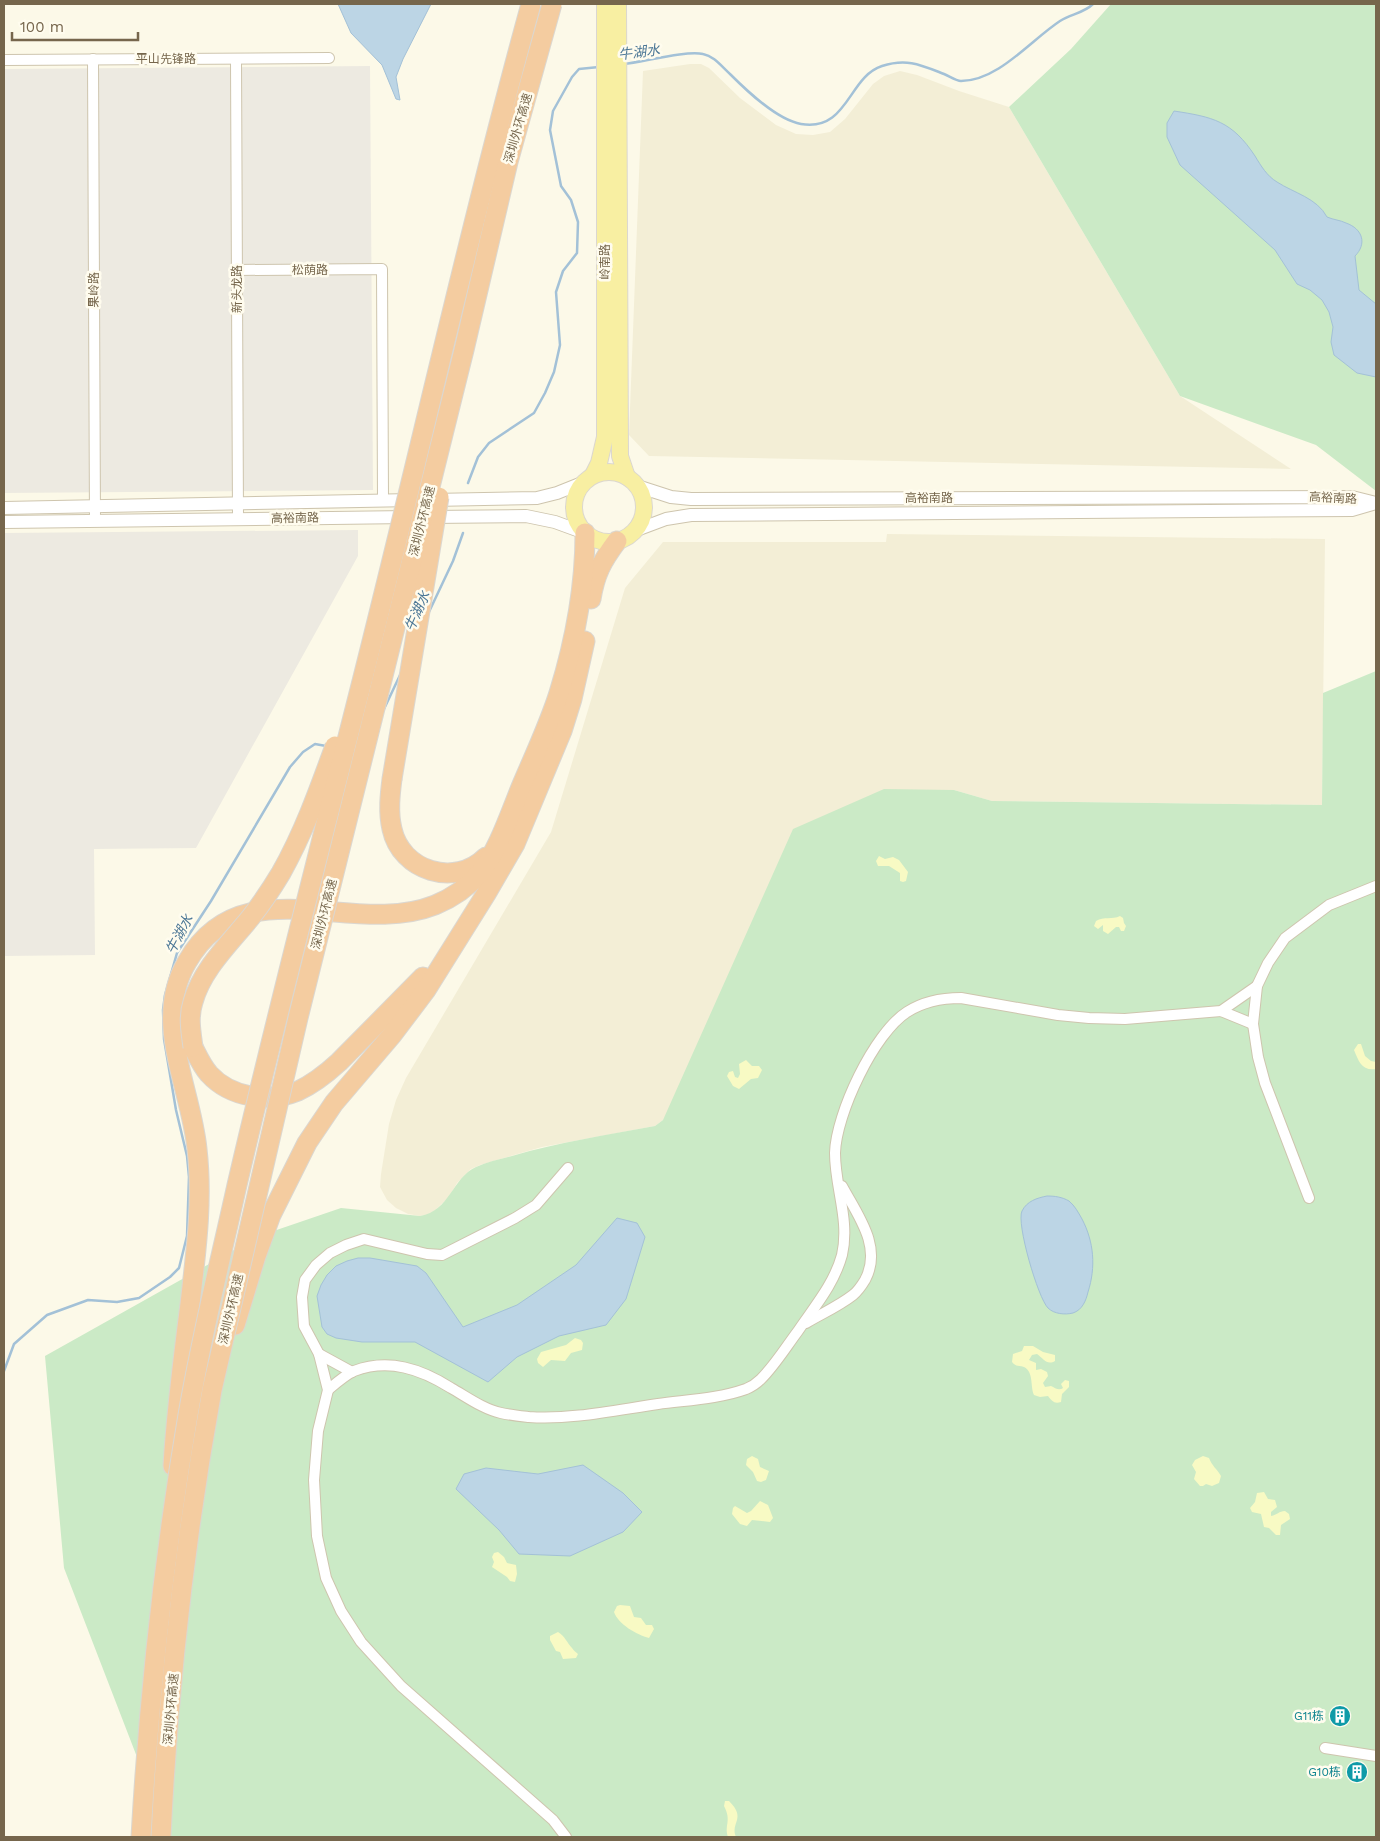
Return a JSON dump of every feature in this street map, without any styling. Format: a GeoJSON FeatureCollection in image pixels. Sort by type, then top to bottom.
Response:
{"type":"FeatureCollection","features":[{"type":"Feature","properties":{"kind":"highway","name":"深圳外环高速"},"geometry":{"type":"LineString","coordinates":[[141,1837],[159,1619],[169,1530],[188,1412],[210,1304],[277,1014],[379,617],[490,155],[531,4]]}},
{"type":"Feature","properties":{"kind":"highway","name":"深圳外环高速"},"geometry":{"type":"LineString","coordinates":[[161,1837],[179,1619],[201,1449],[212,1390],[324,912],[464,350],[508,162],[552,4]]}},
{"type":"Feature","properties":{"kind":"highway"},"geometry":{"type":"LineString","coordinates":[[464,350],[392,779],[390,801],[392,830],[400,847],[412,861],[422,867],[434,872],[447,874],[460,872],[473,867],[494,849]]}},
{"type":"Feature","properties":{"kind":"highway"},"geometry":{"type":"LineString","coordinates":[[169,1530],[174,1443],[196,1253],[200,1191],[194,1126],[173,1037],[172,1015],[176,989],[184,965],[193,951],[215,927],[231,918],[254,911],[274,908],[386,914],[421,910],[454,896],[480,873],[508,820],[551,713],[566,668],[581,592],[584,570],[585,533]]}},
{"type":"Feature","properties":{"kind":"highway"},"geometry":{"type":"LineString","coordinates":[[212,1390],[271,1215],[297,1161],[334,1103],[410,1012],[486,894],[515,844],[559,739],[572,699],[582,658],[596,577],[601,564],[617,541]]}},
{"type":"Feature","properties":{"kind":"highway"},"geometry":{"type":"LineString","coordinates":[[379,617],[314,805],[297,844],[267,895],[214,963],[198,987],[192,1002],[190,1015],[193,1047],[200,1062],[209,1074],[230,1090],[243,1094],[271,1096],[298,1090],[326,1074],[351,1051],[453,945]]}},
{"type":"Feature","properties":{"kind":"main road"},"geometry":{"type":"LineString","coordinates":[[605,4],[612,47]]}},
{"type":"Feature","properties":{"kind":"main road"},"geometry":{"type":"LineString","coordinates":[[612,47],[618,4]]}},
{"type":"Feature","properties":{"kind":"main road","name":"岭南路"},"geometry":{"type":"LineString","coordinates":[[588,479],[601,456],[605,436],[612,47]]}},
{"type":"Feature","properties":{"kind":"main road","name":"岭南路"},"geometry":{"type":"LineString","coordinates":[[612,88],[620,450],[622,466],[632,481]]}},
{"type":"Feature","properties":{"kind":"main road"},"geometry":{"type":"LineString","coordinates":[[614,472],[632,481],[643,498],[644,505],[642,519],[634,531],[617,541],[603,542],[585,533],[576,522],[573,509],[575,495],[588,479],[600,473],[614,472]]}},
{"type":"Feature","properties":{"kind":"street","name":"新头龙路"},"geometry":{"type":"LineString","coordinates":[[236,58],[238,519]]}},
{"type":"Feature","properties":{"kind":"street","name":"平山先锋路"},"geometry":{"type":"LineString","coordinates":[[4,60],[329,58]]}},
{"type":"Feature","properties":{"kind":"street","name":"果岭路"},"geometry":{"type":"LineString","coordinates":[[93,60],[95,521]]}},
{"type":"Feature","properties":{"kind":"street","name":"松荫路"},"geometry":{"type":"LineString","coordinates":[[237,270],[382,270],[383,501]]}},
{"type":"Feature","properties":{"kind":"street","name":"高裕南路"},"geometry":{"type":"LineString","coordinates":[[4,508],[526,499],[556,493],[588,479]]}},
{"type":"Feature","properties":{"kind":"street","name":"高裕南路"},"geometry":{"type":"LineString","coordinates":[[632,481],[671,497],[691,499],[1352,496],[1376,503]]}},
{"type":"Feature","properties":{"kind":"street","name":"高裕南路"},"geometry":{"type":"LineString","coordinates":[[634,531],[666,519],[691,514],[1352,510],[1376,503]]}},
{"type":"Feature","properties":{"kind":"street","name":"高裕南路"},"geometry":{"type":"LineString","coordinates":[[4,522],[526,516],[585,533]]}},
{"type":"Feature","properties":{"kind":"street"},"geometry":{"type":"LineString","coordinates":[[1309,1198],[1265,1083],[1258,1057],[1253,1024],[1257,986],[1268,963],[1285,938],[1329,905],[1376,886]]}},
{"type":"Feature","properties":{"kind":"street"},"geometry":{"type":"LineString","coordinates":[[1221,1011],[1257,986]]}},
{"type":"Feature","properties":{"kind":"street"},"geometry":{"type":"LineString","coordinates":[[328,1390],[352,1372],[380,1365],[396,1365],[431,1378],[477,1404],[500,1413],[529,1417],[569,1416],[724,1395],[748,1389],[760,1380],[777,1360],[831,1284],[842,1252],[845,1218],[836,1174],[835,1152],[843,1109],[887,1030],[896,1020],[920,1005],[933,1000],[961,998],[1058,1015],[1105,1019],[1145,1018],[1221,1011],[1253,1024]]}},
{"type":"Feature","properties":{"kind":"street"},"geometry":{"type":"LineString","coordinates":[[566,1837],[553,1820],[400,1686],[361,1642],[341,1612],[326,1578],[317,1536],[314,1480],[318,1431],[328,1390],[319,1354],[304,1326],[302,1297],[305,1280],[316,1265],[330,1253],[346,1245],[364,1239],[427,1254],[442,1254],[515,1218],[536,1204],[568,1168]]}},
{"type":"Feature","properties":{"kind":"street"},"geometry":{"type":"LineString","coordinates":[[801,1326],[854,1294],[861,1286],[870,1265],[870,1242],[836,1174]]}},
{"type":"Feature","properties":{"kind":"street"},"geometry":{"type":"LineString","coordinates":[[319,1354],[352,1372]]}},
{"type":"Feature","properties":{"kind":"street"},"geometry":{"type":"LineString","coordinates":[[1325,1748],[1376,1756]]}},
{"type":"Feature","properties":{"kind":"shaded area"},"geometry":{"type":"Polygon","coordinates":[[[1111,4],[1376,4],[1376,491],[1316,445],[1180,396],[1009,107],[1071,49],[1111,4]]]}},
{"type":"Feature","properties":{"kind":"shaded area"},"geometry":{"type":"Polygon","coordinates":[[[701,64],[709,68],[740,98],[776,125],[796,134],[813,135],[830,132],[845,119],[873,84],[884,76],[900,71],[917,75],[1009,107],[1180,396],[1291,469],[649,456],[629,435],[643,71],[701,64]]]}},
{"type":"Feature","properties":{"kind":"shaded area"},"geometry":{"type":"Polygon","coordinates":[[[370,66],[373,490],[4,493],[4,69],[370,66]]]}},
{"type":"Feature","properties":{"kind":"shaded area"},"geometry":{"type":"Polygon","coordinates":[[[358,530],[358,556],[196,848],[94,849],[95,955],[4,956],[4,533],[358,530]]]}},
{"type":"Feature","properties":{"kind":"shaded area"},"geometry":{"type":"Polygon","coordinates":[[[887,534],[1325,539],[1322,805],[992,801],[954,790],[668,1112],[663,1120],[655,1126],[542,1147],[480,1165],[471,1169],[457,1183],[449,1197],[431,1214],[420,1216],[408,1214],[396,1208],[387,1200],[380,1187],[389,1124],[396,1100],[406,1078],[551,832],[625,588],[663,542],[886,542],[887,534]]]}},
{"type":"Feature","properties":{"kind":"shaded area"},"geometry":{"type":"Polygon","coordinates":[[[1376,671],[1376,1837],[134,1837],[159,1814],[64,1568],[45,1356],[259,1236],[341,1208],[420,1216],[438,1208],[461,1179],[480,1165],[547,1147],[655,1126],[663,1120],[793,829],[884,789],[954,790],[992,801],[1322,805],[1323,693],[1376,671]]]}},
{"type":"Feature","properties":{"kind":"sand"},"geometry":{"type":"Polygon","coordinates":[[[879,856],[885,859],[893,857],[899,860],[908,872],[906,881],[900,881],[900,873],[889,866],[878,866],[876,861],[879,856]]]}},
{"type":"Feature","properties":{"kind":"sand"},"geometry":{"type":"Polygon","coordinates":[[[1120,916],[1123,918],[1126,926],[1124,931],[1116,927],[1108,934],[1103,931],[1103,925],[1098,929],[1094,926],[1096,921],[1120,916]]]}},
{"type":"Feature","properties":{"kind":"sand"},"geometry":{"type":"Polygon","coordinates":[[[1358,1044],[1361,1044],[1365,1056],[1371,1061],[1376,1062],[1376,1069],[1367,1069],[1359,1062],[1354,1050],[1358,1044]]]}},
{"type":"Feature","properties":{"kind":"sand"},"geometry":{"type":"Polygon","coordinates":[[[746,1060],[752,1066],[759,1066],[762,1070],[758,1078],[751,1079],[739,1089],[733,1086],[727,1076],[729,1072],[733,1071],[735,1077],[738,1078],[740,1074],[739,1064],[746,1060]]]}},
{"type":"Feature","properties":{"kind":"sand"},"geometry":{"type":"Polygon","coordinates":[[[575,1338],[583,1343],[582,1350],[571,1353],[565,1361],[551,1360],[543,1367],[538,1363],[537,1359],[541,1352],[566,1345],[575,1338]]]}},
{"type":"Feature","properties":{"kind":"sand"},"geometry":{"type":"Polygon","coordinates":[[[1024,1346],[1033,1346],[1043,1352],[1055,1355],[1055,1361],[1050,1363],[1037,1354],[1032,1355],[1029,1360],[1036,1363],[1036,1370],[1041,1369],[1047,1372],[1048,1376],[1043,1383],[1045,1387],[1051,1386],[1060,1389],[1063,1388],[1061,1384],[1065,1380],[1069,1381],[1069,1387],[1062,1394],[1061,1402],[1053,1402],[1048,1396],[1040,1397],[1034,1395],[1031,1376],[1027,1369],[1012,1362],[1013,1354],[1022,1351],[1024,1346]]]}},
{"type":"Feature","properties":{"kind":"sand"},"geometry":{"type":"Polygon","coordinates":[[[752,1456],[758,1459],[760,1467],[769,1471],[766,1480],[757,1481],[753,1472],[746,1465],[747,1459],[752,1456]]]}},
{"type":"Feature","properties":{"kind":"sand"},"geometry":{"type":"Polygon","coordinates":[[[1203,1456],[1209,1458],[1221,1476],[1219,1483],[1212,1486],[1206,1484],[1200,1486],[1194,1479],[1196,1472],[1192,1465],[1195,1460],[1203,1456]]]}},
{"type":"Feature","properties":{"kind":"sand"},"geometry":{"type":"Polygon","coordinates":[[[1264,1492],[1268,1499],[1275,1500],[1277,1507],[1271,1512],[1271,1516],[1283,1511],[1289,1514],[1290,1519],[1281,1525],[1280,1535],[1276,1535],[1269,1528],[1264,1527],[1261,1514],[1252,1512],[1250,1508],[1255,1502],[1257,1493],[1264,1492]]]}},
{"type":"Feature","properties":{"kind":"sand"},"geometry":{"type":"Polygon","coordinates":[[[760,1501],[768,1505],[773,1518],[770,1522],[752,1520],[747,1526],[740,1524],[732,1514],[735,1506],[747,1513],[760,1501]]]}},
{"type":"Feature","properties":{"kind":"sand"},"geometry":{"type":"Polygon","coordinates":[[[498,1552],[507,1563],[516,1565],[517,1574],[515,1582],[510,1581],[492,1567],[494,1562],[492,1557],[494,1553],[498,1552]]]}},
{"type":"Feature","properties":{"kind":"sand"},"geometry":{"type":"Polygon","coordinates":[[[617,1606],[630,1606],[634,1617],[641,1618],[646,1625],[652,1625],[654,1629],[649,1638],[634,1632],[619,1621],[614,1612],[617,1606]]]}},
{"type":"Feature","properties":{"kind":"sand"},"geometry":{"type":"Polygon","coordinates":[[[558,1632],[578,1654],[576,1658],[563,1659],[560,1652],[556,1651],[550,1636],[558,1632]]]}},
{"type":"Feature","properties":{"kind":"sand"},"geometry":{"type":"Polygon","coordinates":[[[725,1801],[729,1801],[737,1812],[736,1837],[728,1837],[725,1801]]]}},
{"type":"Feature","properties":{"kind":"water"},"geometry":{"type":"Polygon","coordinates":[[[338,4],[431,4],[396,77],[400,100],[396,99],[382,65],[351,33],[338,4]]]}},
{"type":"Feature","properties":{"kind":"water"},"geometry":{"type":"Polygon","coordinates":[[[1174,111],[1211,119],[1230,128],[1247,144],[1273,180],[1311,200],[1323,210],[1327,217],[1344,222],[1356,229],[1362,242],[1355,256],[1359,290],[1376,304],[1376,377],[1357,373],[1334,355],[1331,342],[1333,327],[1329,312],[1322,300],[1310,290],[1297,284],[1275,250],[1180,165],[1167,137],[1167,123],[1174,111]]]}},
{"type":"Feature","properties":{"kind":"water"},"geometry":{"type":"Polygon","coordinates":[[[1047,1196],[1064,1199],[1073,1205],[1086,1228],[1091,1246],[1093,1264],[1091,1283],[1085,1302],[1073,1313],[1060,1314],[1048,1308],[1039,1290],[1025,1244],[1022,1230],[1022,1211],[1029,1202],[1047,1196]]]}},
{"type":"Feature","properties":{"kind":"water"},"geometry":{"type":"Polygon","coordinates":[[[617,1218],[637,1223],[645,1237],[626,1299],[606,1325],[559,1336],[517,1357],[488,1382],[415,1342],[362,1342],[336,1338],[327,1334],[322,1327],[317,1296],[321,1285],[336,1266],[347,1261],[358,1258],[370,1258],[417,1266],[426,1273],[463,1327],[517,1305],[576,1265],[617,1218]]]}},
{"type":"Feature","properties":{"kind":"water"},"geometry":{"type":"Polygon","coordinates":[[[583,1465],[623,1493],[642,1512],[623,1532],[570,1556],[519,1554],[499,1530],[456,1489],[464,1474],[486,1468],[538,1474],[583,1465]]]}},
{"type":"Feature","properties":{"kind":"waterway","name":"牛湖水"},"geometry":{"type":"LineString","coordinates":[[624,64],[696,53],[707,55],[718,62],[772,111],[801,124],[817,124],[829,120],[838,112],[862,81],[871,72],[882,66],[907,63],[928,68],[959,81],[975,79],[1001,67],[1060,21],[1093,4]]}},
{"type":"Feature","properties":{"kind":"waterway","name":"牛湖水"},"geometry":{"type":"LineString","coordinates":[[468,483],[478,457],[489,443],[534,413],[554,372],[560,345],[556,292],[563,271],[577,253],[578,222],[571,200],[561,186],[550,130],[553,111],[572,77],[579,69],[599,67]]}},
{"type":"Feature","properties":{"kind":"waterway","name":"牛湖水"},"geometry":{"type":"LineString","coordinates":[[428,614],[453,561],[463,533]]}},
{"type":"Feature","properties":{"kind":"waterway","name":"牛湖水"},"geometry":{"type":"LineString","coordinates":[[384,709],[401,673]]}},
{"type":"Feature","properties":{"kind":"waterway","name":"牛湖水"},"geometry":{"type":"LineString","coordinates":[[4,1371],[14,1344],[47,1315],[88,1300],[117,1302],[139,1298],[170,1277],[179,1268],[187,1236],[189,1177],[187,1156],[176,1110],[164,1039],[163,1010],[165,995],[177,953],[211,901],[290,767],[303,752],[315,744],[326,746]]}},
{"type":"Feature","properties":{"kind":"place","name":"G11栋"},"geometry":{"type":"Point","coordinates":[1340,1716]}},
{"type":"Feature","properties":{"kind":"place","name":"G10栋"},"geometry":{"type":"Point","coordinates":[1357,1772]}}]}
